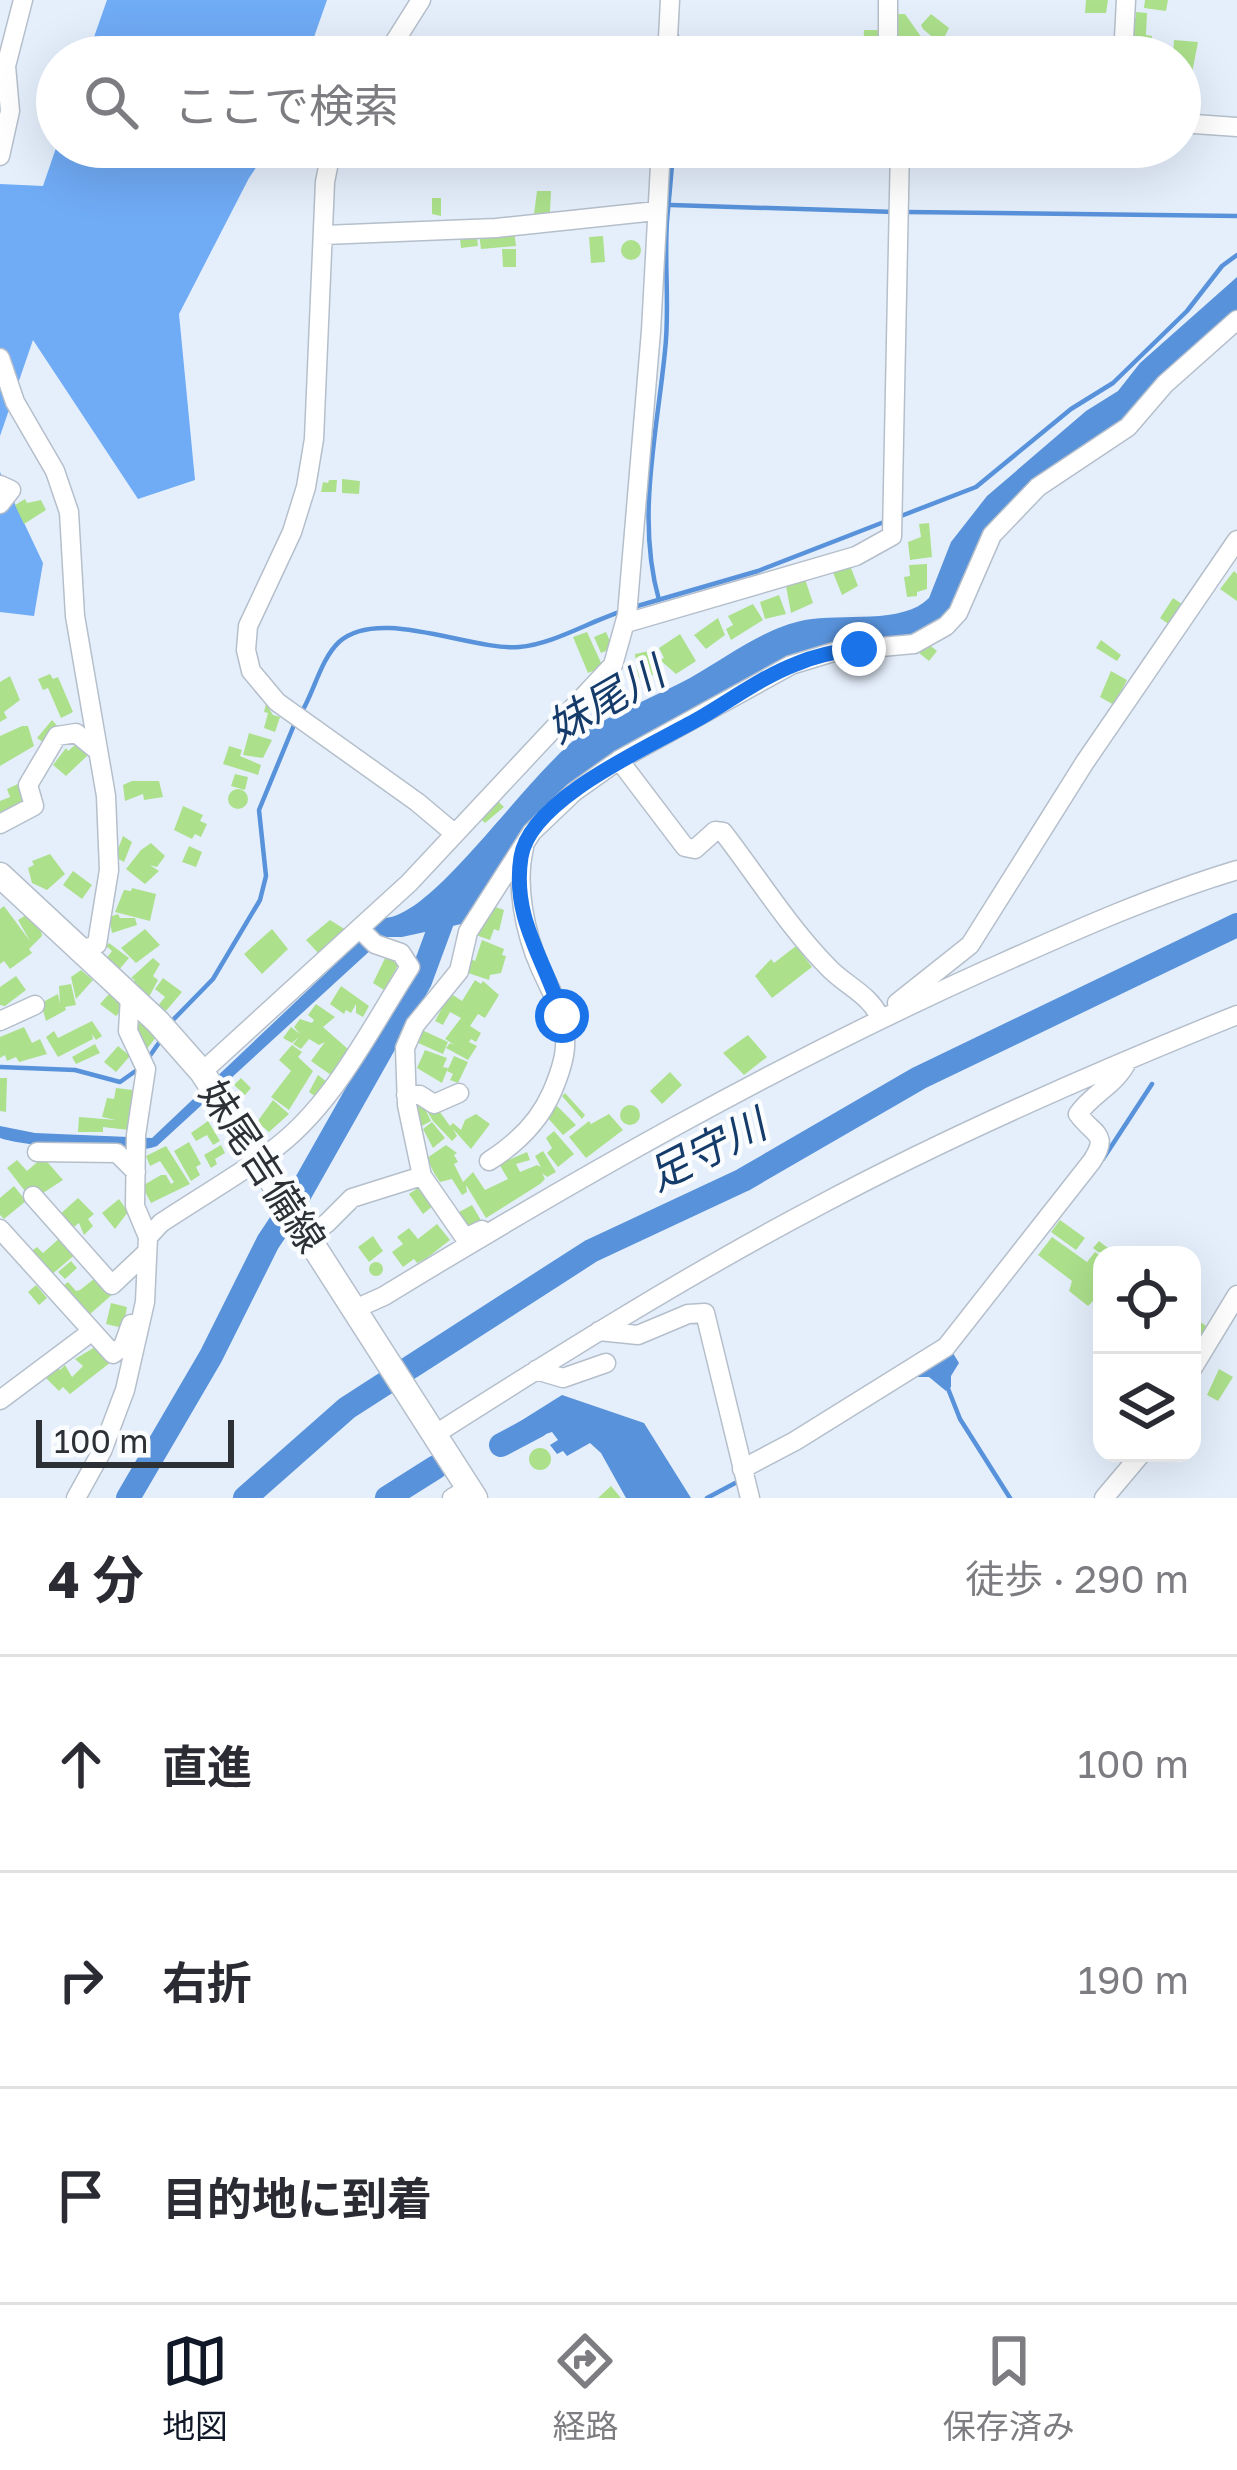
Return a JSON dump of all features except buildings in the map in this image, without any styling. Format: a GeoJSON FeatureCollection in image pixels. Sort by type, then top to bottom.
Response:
{"type":"FeatureCollection","features":[{"type":"Feature","properties":{"kind":"main road","name":"妹尾吉備線"},"geometry":{"type":"LineString","coordinates":[[0,875],[166,1030],[210,1082],[432,1432],[465,1495]]}},
{"type":"Feature","properties":{"kind":"street"},"geometry":{"type":"LineString","coordinates":[[0,156],[10,111],[6,66],[23,0]]}},
{"type":"Feature","properties":{"kind":"street"},"geometry":{"type":"LineString","coordinates":[[398,36],[421,0]]}},
{"type":"Feature","properties":{"kind":"street"},"geometry":{"type":"LineString","coordinates":[[668,36],[670,0]]}},
{"type":"Feature","properties":{"kind":"street"},"geometry":{"type":"LineString","coordinates":[[888,0],[888,36]]}},
{"type":"Feature","properties":{"kind":"street"},"geometry":{"type":"LineString","coordinates":[[1124,36],[1126,0]]}},
{"type":"Feature","properties":{"kind":"street"},"geometry":{"type":"LineString","coordinates":[[1201,124],[1237,127]]}},
{"type":"Feature","properties":{"kind":"street"},"geometry":{"type":"LineString","coordinates":[[328,168],[314,440],[292,532],[248,626],[246,650],[251,671],[277,702],[454,833]]}},
{"type":"Feature","properties":{"kind":"street"},"geometry":{"type":"LineString","coordinates":[[210,1082],[367,937],[454,833],[614,665],[627,614],[659,168]]}},
{"type":"Feature","properties":{"kind":"street"},"geometry":{"type":"LineString","coordinates":[[627,614],[856,556],[892,536],[900,168]]}},
{"type":"Feature","properties":{"kind":"street"},"geometry":{"type":"LineString","coordinates":[[324,235],[496,228],[656,211]]}},
{"type":"Feature","properties":{"kind":"street"},"geometry":{"type":"LineString","coordinates":[[509,1221],[465,1238],[422,1176],[406,1095],[405,1048],[413,1024],[452,982],[468,932],[525,843],[574,792],[620,760],[791,665],[837,651],[914,644],[946,626],[958,614],[992,536],[1038,487],[1128,428],[1166,384],[1237,320]]}},
{"type":"Feature","properties":{"kind":"street"},"geometry":{"type":"LineString","coordinates":[[0,358],[15,402],[64,491],[75,616],[106,796],[109,870],[101,934],[97,944],[78,952]]}},
{"type":"Feature","properties":{"kind":"street"},"geometry":{"type":"LineString","coordinates":[[0,485],[11,490],[0,504]]}},
{"type":"Feature","properties":{"kind":"street"},"geometry":{"type":"LineString","coordinates":[[880,1018],[970,945],[1085,762],[1237,540]]}},
{"type":"Feature","properties":{"kind":"street"},"geometry":{"type":"LineString","coordinates":[[0,824],[34,806],[28,784],[57,736],[76,733],[98,751]]}},
{"type":"Feature","properties":{"kind":"street"},"geometry":{"type":"LineString","coordinates":[[620,760],[685,847],[695,848],[715,831],[723,832],[830,970],[865,998],[880,1018]]}},
{"type":"Feature","properties":{"kind":"street"},"geometry":{"type":"LineString","coordinates":[[489,1160],[521,1138],[536,1119],[562,1064],[566,1043],[557,998],[526,926],[520,861],[525,843]]}},
{"type":"Feature","properties":{"kind":"street"},"geometry":{"type":"LineString","coordinates":[[358,1313],[676,1124],[880,1018],[1157,895],[1237,870]]}},
{"type":"Feature","properties":{"kind":"street"},"geometry":{"type":"LineString","coordinates":[[33,1196],[112,1285],[148,1244],[160,1222],[259,1159],[307,1119],[338,1080],[387,1007],[410,962],[367,937]]}},
{"type":"Feature","properties":{"kind":"street"},"geometry":{"type":"LineString","coordinates":[[76,1498],[102,1451],[125,1390],[146,1288],[148,1244],[135,1206],[144,1063],[128,1031],[130,997]]}},
{"type":"Feature","properties":{"kind":"street"},"geometry":{"type":"LineString","coordinates":[[0,1021],[35,1005]]}},
{"type":"Feature","properties":{"kind":"street"},"geometry":{"type":"LineString","coordinates":[[387,1007],[413,1024]]}},
{"type":"Feature","properties":{"kind":"street"},"geometry":{"type":"LineString","coordinates":[[432,1432],[598,1330],[823,1203],[1128,1060],[1237,1015]]}},
{"type":"Feature","properties":{"kind":"street"},"geometry":{"type":"LineString","coordinates":[[598,1330],[638,1335],[688,1314],[705,1313],[745,1481],[795,1442],[946,1347],[1092,1161],[1101,1146],[1100,1137],[1078,1114],[1086,1102],[1121,1076],[1128,1060]]}},
{"type":"Feature","properties":{"kind":"street"},"geometry":{"type":"LineString","coordinates":[[406,1095],[420,1095],[434,1104],[460,1093]]}},
{"type":"Feature","properties":{"kind":"street"},"geometry":{"type":"LineString","coordinates":[[37,1152],[136,1154]]}},
{"type":"Feature","properties":{"kind":"street"},"geometry":{"type":"LineString","coordinates":[[304,1230],[327,1223],[352,1198],[422,1176]]}},
{"type":"Feature","properties":{"kind":"street"},"geometry":{"type":"LineString","coordinates":[[0,1229],[113,1354],[123,1346],[146,1288]]}},
{"type":"Feature","properties":{"kind":"street"},"geometry":{"type":"LineString","coordinates":[[1201,1354],[1237,1295]]}},
{"type":"Feature","properties":{"kind":"street"},"geometry":{"type":"LineString","coordinates":[[0,1400],[91,1333]]}},
{"type":"Feature","properties":{"kind":"street"},"geometry":{"type":"LineString","coordinates":[[536,1370],[562,1378],[606,1363]]}},
{"type":"Feature","properties":{"kind":"street"},"geometry":{"type":"LineString","coordinates":[[1104,1498],[1134,1462]]}},
{"type":"Feature","properties":{"kind":"shaded area"},"geometry":{"type":"Polygon","coordinates":[[[107,0],[327,0],[314,36],[94,36],[107,0]]]}},
{"type":"Feature","properties":{"kind":"shaded area"},"geometry":{"type":"Polygon","coordinates":[[[49,168],[256,168],[179,314],[195,480],[138,499],[33,340],[0,436],[0,184],[43,186],[49,168]]]}},
{"type":"Feature","properties":{"kind":"shaded area","name":"妹尾川"},"geometry":{"type":"Polygon","coordinates":[[[1237,277],[1237,315],[1129,421],[1022,498],[959,604],[925,635],[841,646],[566,793],[466,923],[385,937],[157,1146],[80,1149],[0,1138],[0,1126],[35,1133],[152,1138],[384,918],[406,911],[431,892],[542,771],[591,728],[790,624],[888,615],[918,606],[929,598],[951,542],[987,496],[1086,411],[1118,391],[1140,363],[1237,277]]]}},
{"type":"Feature","properties":{"kind":"shaded area"},"geometry":{"type":"Polygon","coordinates":[[[0,472],[43,563],[34,616],[0,612],[0,472]]]}},
{"type":"Feature","properties":{"kind":"shaded area"},"geometry":{"type":"Polygon","coordinates":[[[951,1350],[959,1363],[946,1391],[929,1377],[913,1373],[944,1360],[951,1350]]]}},
{"type":"Feature","properties":{"kind":"shaded area"},"geometry":{"type":"Polygon","coordinates":[[[562,1395],[644,1423],[691,1498],[626,1498],[601,1453],[590,1443],[567,1456],[563,1451],[557,1454],[550,1445],[558,1440],[552,1432],[515,1444],[508,1436],[511,1427],[562,1395]]]}},
{"type":"Feature","properties":{"kind":"waterway"},"geometry":{"type":"LineString","coordinates":[[659,600],[652,569],[649,507],[666,335],[671,168]]}},
{"type":"Feature","properties":{"kind":"waterway"},"geometry":{"type":"LineString","coordinates":[[671,205],[895,212]]}},
{"type":"Feature","properties":{"kind":"waterway"},"geometry":{"type":"LineString","coordinates":[[907,212],[1237,216]]}},
{"type":"Feature","properties":{"kind":"waterway"},"geometry":{"type":"LineString","coordinates":[[901,516],[976,487],[1071,409],[1113,383],[1237,255]]}},
{"type":"Feature","properties":{"kind":"waterway"},"geometry":{"type":"LineString","coordinates":[[634,607],[758,571],[884,522]]}},
{"type":"Feature","properties":{"kind":"waterway"},"geometry":{"type":"LineString","coordinates":[[300,715],[332,649],[356,632],[401,629],[519,647],[545,642],[623,611]]}},
{"type":"Feature","properties":{"kind":"waterway"},"geometry":{"type":"LineString","coordinates":[[171,1022],[213,979],[260,900],[266,876],[259,810],[294,725]]}},
{"type":"Feature","properties":{"kind":"waterway"},"geometry":{"type":"LineString","coordinates":[[128,1498],[211,1356],[268,1242],[420,981],[451,897]]}},
{"type":"Feature","properties":{"kind":"waterway","name":"足守川"},"geometry":{"type":"LineString","coordinates":[[245,1498],[347,1408],[591,1251],[743,1180],[919,1078],[1237,925]]}},
{"type":"Feature","properties":{"kind":"waterway"},"geometry":{"type":"LineString","coordinates":[[149,1057],[163,1037]]}},
{"type":"Feature","properties":{"kind":"waterway"},"geometry":{"type":"LineString","coordinates":[[0,1067],[75,1070],[120,1082],[137,1070]]}},
{"type":"Feature","properties":{"kind":"waterway"},"geometry":{"type":"LineString","coordinates":[[1103,1159],[1152,1084]]}},
{"type":"Feature","properties":{"kind":"waterway"},"geometry":{"type":"LineString","coordinates":[[947,1386],[960,1419],[1010,1498]]}},
{"type":"Feature","properties":{"kind":"waterway"},"geometry":{"type":"LineString","coordinates":[[501,1445],[537,1426]]}},
{"type":"Feature","properties":{"kind":"waterway"},"geometry":{"type":"LineString","coordinates":[[387,1498],[436,1467]]}},
{"type":"Feature","properties":{"kind":"waterway"},"geometry":{"type":"LineString","coordinates":[[707,1498],[739,1481]]}},
{"type":"Feature","properties":{"kind":"route"},"geometry":{"type":"LineString","coordinates":[[562,1016],[526,926],[520,861],[532,832],[574,792],[620,760],[791,665],[859,649]]}}]}
